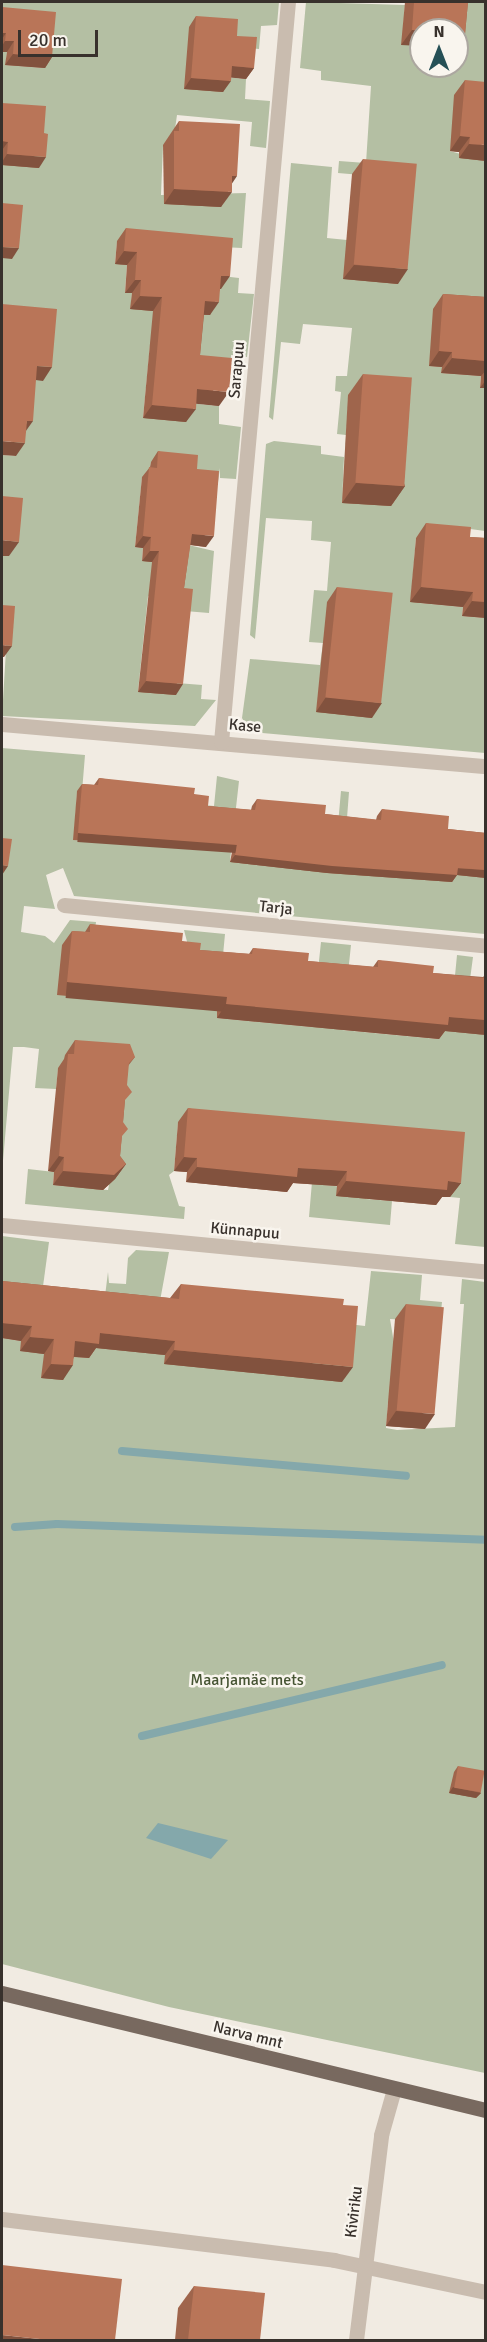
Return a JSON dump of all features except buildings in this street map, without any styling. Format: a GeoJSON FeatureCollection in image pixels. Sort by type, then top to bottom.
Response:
{"type":"FeatureCollection","features":[{"type":"Feature","properties":{"kind":"main road","name":"Narva mnt"},"geometry":{"type":"LineString","coordinates":[[2,1993],[486,2110]]}},
{"type":"Feature","properties":{"kind":"street","name":"Sarapuu"},"geometry":{"type":"LineString","coordinates":[[221,742],[288,2]]}},
{"type":"Feature","properties":{"kind":"street","name":"Kase"},"geometry":{"type":"LineString","coordinates":[[2,724],[486,766]]}},
{"type":"Feature","properties":{"kind":"street","name":"Tarja"},"geometry":{"type":"LineString","coordinates":[[64,905],[486,946]]}},
{"type":"Feature","properties":{"kind":"street","name":"Künnapuu"},"geometry":{"type":"LineString","coordinates":[[2,1225],[486,1272]]}},
{"type":"Feature","properties":{"kind":"street","name":"Kiviriku"},"geometry":{"type":"LineString","coordinates":[[356,2340],[381,2134],[394,2089]]}},
{"type":"Feature","properties":{"kind":"street"},"geometry":{"type":"LineString","coordinates":[[2,2219],[365,2267],[486,2292]]}},
{"type":"Feature","properties":{"kind":"green space"},"geometry":{"type":"Polygon","coordinates":[[[2,2],[279,2],[277,25],[261,26],[259,49],[229,46],[225,77],[246,79],[245,99],[270,101],[266,148],[250,146],[252,122],[177,115],[174,136],[168,146],[163,146],[161,195],[246,193],[242,248],[117,242],[115,263],[127,265],[125,292],[132,293],[131,309],[222,276],[239,278],[238,293],[254,294],[247,357],[231,355],[230,371],[150,346],[143,418],[188,403],[219,406],[219,424],[241,427],[236,479],[220,478],[220,468],[218,482],[151,462],[149,478],[142,478],[135,547],[143,548],[142,561],[184,544],[214,551],[209,613],[185,611],[148,596],[138,691],[177,683],[202,685],[201,699],[216,700],[195,726],[2,716],[8,617],[2,616],[2,556],[9,556],[2,511],[2,455],[16,456],[2,415],[2,52],[7,52],[6,65],[44,68],[2,18],[2,2]]]}},
{"type":"Feature","properties":{"kind":"green space"},"geometry":{"type":"Polygon","coordinates":[[[306,2],[405,5],[402,44],[409,45],[409,78],[469,78],[469,18],[458,18],[459,2],[485,2],[485,98],[450,151],[485,161],[485,303],[429,366],[442,367],[442,373],[481,376],[480,388],[485,388],[485,531],[463,528],[416,538],[411,598],[420,603],[463,607],[462,616],[485,618],[485,753],[250,732],[242,718],[250,659],[320,665],[323,643],[309,642],[314,590],[327,591],[331,542],[311,540],[312,521],[266,518],[255,639],[250,635],[266,444],[274,441],[321,446],[321,454],[344,457],[342,503],[346,435],[337,434],[341,392],[335,391],[336,376],[347,376],[352,328],[303,324],[300,344],[281,342],[273,420],[269,417],[291,163],[332,167],[327,238],[347,240],[407,179],[338,173],[339,161],[366,163],[371,86],[321,80],[321,71],[300,68],[306,2]]]}},
{"type":"Feature","properties":{"kind":"green space"},"geometry":{"type":"Polygon","coordinates":[[[2,748],[85,755],[82,792],[77,792],[74,840],[200,850],[204,805],[214,806],[217,776],[239,781],[230,861],[338,824],[341,791],[349,792],[345,844],[456,837],[485,850],[485,934],[74,896],[63,868],[46,875],[55,909],[24,906],[21,932],[45,936],[54,943],[70,920],[96,922],[94,939],[191,957],[184,930],[225,934],[217,1018],[312,1027],[321,942],[351,945],[342,1030],[438,1039],[453,996],[457,955],[473,957],[469,987],[474,1033],[486,1035],[485,1247],[455,1244],[460,1198],[450,1197],[454,1147],[324,1185],[366,1189],[366,1199],[392,1201],[390,1225],[309,1217],[312,1182],[178,1123],[174,1171],[169,1175],[179,1206],[185,1207],[184,1219],[25,1204],[28,1169],[54,1172],[53,1185],[108,1190],[109,1185],[63,1069],[58,1069],[56,1089],[35,1088],[39,1049],[24,1047],[13,1047],[2,1172],[2,748]]]}},
{"type":"Feature","properties":{"kind":"green space"},"geometry":{"type":"Polygon","coordinates":[[[2,1236],[49,1242],[41,1301],[2,1297],[2,1236]]]}},
{"type":"Feature","properties":{"kind":"green space","name":"Maarjamäe mets"},"geometry":{"type":"Polygon","coordinates":[[[136,1250],[169,1252],[160,1301],[365,1326],[371,1271],[422,1275],[420,1300],[442,1302],[440,1322],[390,1319],[404,1403],[388,1402],[386,1428],[397,1430],[455,1427],[464,1304],[460,1304],[462,1279],[485,1282],[485,2073],[169,2007],[2,1964],[2,1338],[21,1341],[21,1351],[88,1358],[105,1296],[108,1272],[109,1283],[126,1284],[128,1258],[136,1250]]]}},
{"type":"Feature","properties":{"kind":"water"},"geometry":{"type":"Polygon","coordinates":[[[158,1823],[228,1840],[211,1859],[146,1838],[158,1823]]]}},
{"type":"Feature","properties":{"kind":"waterway"},"geometry":{"type":"LineString","coordinates":[[122,1451],[406,1476]]}},
{"type":"Feature","properties":{"kind":"waterway"},"geometry":{"type":"LineString","coordinates":[[15,1527],[57,1524],[486,1540]]}},
{"type":"Feature","properties":{"kind":"waterway"},"geometry":{"type":"LineString","coordinates":[[142,1736],[442,1665]]}}]}
